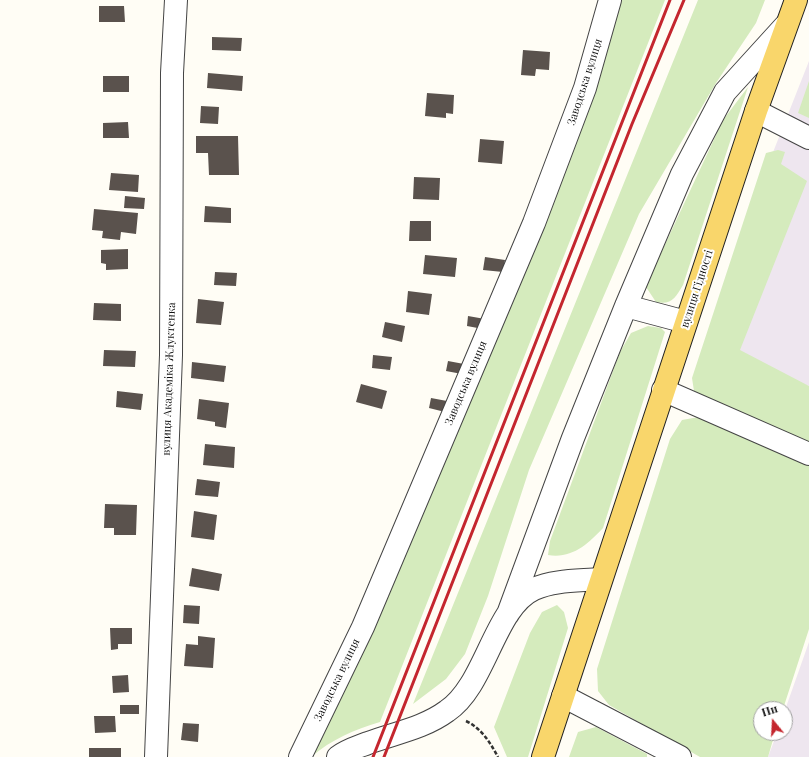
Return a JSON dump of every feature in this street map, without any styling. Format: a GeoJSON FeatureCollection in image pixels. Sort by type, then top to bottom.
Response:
{"type":"FeatureCollection","features":[{"type":"Feature","properties":{"kind":"main road","name":"вулиця Гідності"},"geometry":{"type":"LineString","coordinates":[[543,757],[600,578],[756,111],[785,26],[796,0]]}},
{"type":"Feature","properties":{"kind":"street","name":"вулиця Академіка Жлуктенка"},"geometry":{"type":"LineString","coordinates":[[156,757],[171,355],[172,73],[176,0]]}},
{"type":"Feature","properties":{"kind":"street","name":"Заводська вулиця"},"geometry":{"type":"LineString","coordinates":[[300,757],[363,627],[534,223],[585,88],[610,0]]}},
{"type":"Feature","properties":{"kind":"street"},"geometry":{"type":"LineString","coordinates":[[338,757],[346,751],[393,734],[417,728],[443,714],[470,688],[508,614],[572,438],[682,174],[725,92],[785,26]]}},
{"type":"Feature","properties":{"kind":"street"},"geometry":{"type":"LineString","coordinates":[[756,111],[809,138]]}},
{"type":"Feature","properties":{"kind":"street"},"geometry":{"type":"LineString","coordinates":[[626,306],[686,322]]}},
{"type":"Feature","properties":{"kind":"street"},"geometry":{"type":"LineString","coordinates":[[663,390],[809,454]]}},
{"type":"Feature","properties":{"kind":"street"},"geometry":{"type":"LineString","coordinates":[[508,614],[522,598],[533,589],[552,583],[600,578]]}},
{"type":"Feature","properties":{"kind":"street"},"geometry":{"type":"LineString","coordinates":[[563,696],[680,757]]}},
{"type":"Feature","properties":{"kind":"path"},"geometry":{"type":"LineString","coordinates":[[443,714],[473,724],[491,743],[498,757]]}},
{"type":"Feature","properties":{"kind":"shaded area"},"geometry":{"type":"Polygon","coordinates":[[[809,61],[809,386],[727,354],[766,170],[809,61]]]}},
{"type":"Feature","properties":{"kind":"shaded area"},"geometry":{"type":"Polygon","coordinates":[[[809,642],[809,757],[768,757],[774,741],[793,741],[793,701],[788,701],[809,642]]]}},
{"type":"Feature","properties":{"kind":"green space"},"geometry":{"type":"Polygon","coordinates":[[[615,0],[665,0],[380,722],[361,728],[344,736],[327,745],[311,757],[615,0]]]}},
{"type":"Feature","properties":{"kind":"green space"},"geometry":{"type":"Polygon","coordinates":[[[698,0],[765,0],[756,23],[716,83],[639,214],[529,470],[488,596],[465,654],[446,679],[413,704],[698,0]]]}},
{"type":"Feature","properties":{"kind":"green space"},"geometry":{"type":"Polygon","coordinates":[[[809,81],[809,118],[798,113],[809,81]]]}},
{"type":"Feature","properties":{"kind":"green space"},"geometry":{"type":"Polygon","coordinates":[[[748,87],[683,285],[678,294],[672,300],[661,303],[656,302],[646,287],[723,120],[748,87]]]}},
{"type":"Feature","properties":{"kind":"green space"},"geometry":{"type":"Polygon","coordinates":[[[778,150],[785,152],[781,164],[807,181],[740,350],[809,386],[809,444],[694,391],[692,378],[766,153],[778,150]]]}},
{"type":"Feature","properties":{"kind":"green space"},"geometry":{"type":"Polygon","coordinates":[[[648,326],[661,328],[665,332],[603,528],[579,549],[565,555],[548,555],[550,541],[620,352],[631,333],[648,326]]]}},
{"type":"Feature","properties":{"kind":"green space"},"geometry":{"type":"Polygon","coordinates":[[[710,415],[809,460],[809,629],[786,701],[753,701],[753,741],[773,741],[768,757],[700,757],[609,705],[598,691],[597,669],[670,439],[682,420],[710,415]]]}},
{"type":"Feature","properties":{"kind":"green space"},"geometry":{"type":"Polygon","coordinates":[[[557,605],[564,612],[568,628],[528,757],[507,757],[494,727],[530,633],[542,612],[557,605]]]}},
{"type":"Feature","properties":{"kind":"green space"},"geometry":{"type":"Polygon","coordinates":[[[596,727],[647,754],[647,757],[569,757],[578,732],[596,727]]]}},
{"type":"Feature","properties":{"kind":"building"},"geometry":{"type":"Polygon","coordinates":[[[99,6],[124,6],[125,22],[99,22],[99,6]]]}},
{"type":"Feature","properties":{"kind":"building"},"geometry":{"type":"Polygon","coordinates":[[[212,37],[242,38],[241,51],[212,50],[212,37]]]}},
{"type":"Feature","properties":{"kind":"building"},"geometry":{"type":"Polygon","coordinates":[[[523,50],[550,52],[549,70],[536,69],[535,76],[521,75],[523,50]]]}},
{"type":"Feature","properties":{"kind":"building"},"geometry":{"type":"Polygon","coordinates":[[[208,73],[243,76],[242,91],[207,88],[208,73]]]}},
{"type":"Feature","properties":{"kind":"building"},"geometry":{"type":"Polygon","coordinates":[[[103,76],[129,76],[129,92],[103,92],[103,76]]]}},
{"type":"Feature","properties":{"kind":"building"},"geometry":{"type":"Polygon","coordinates":[[[427,93],[454,95],[453,114],[446,113],[446,118],[425,116],[427,93]]]}},
{"type":"Feature","properties":{"kind":"building"},"geometry":{"type":"Polygon","coordinates":[[[201,106],[219,107],[218,124],[200,123],[201,106]]]}},
{"type":"Feature","properties":{"kind":"building"},"geometry":{"type":"Polygon","coordinates":[[[128,122],[129,138],[103,138],[103,123],[128,122]]]}},
{"type":"Feature","properties":{"kind":"building"},"geometry":{"type":"Polygon","coordinates":[[[196,136],[238,136],[239,175],[209,175],[208,153],[196,153],[196,136]]]}},
{"type":"Feature","properties":{"kind":"building"},"geometry":{"type":"Polygon","coordinates":[[[480,139],[504,141],[502,164],[478,162],[480,139]]]}},
{"type":"Feature","properties":{"kind":"building"},"geometry":{"type":"Polygon","coordinates":[[[111,173],[139,175],[138,192],[109,190],[111,173]]]}},
{"type":"Feature","properties":{"kind":"building"},"geometry":{"type":"Polygon","coordinates":[[[414,177],[440,178],[439,200],[413,199],[414,177]]]}},
{"type":"Feature","properties":{"kind":"building"},"geometry":{"type":"Polygon","coordinates":[[[125,196],[145,198],[144,209],[124,208],[125,196]]]}},
{"type":"Feature","properties":{"kind":"building"},"geometry":{"type":"Polygon","coordinates":[[[205,206],[231,208],[231,223],[204,222],[205,206]]]}},
{"type":"Feature","properties":{"kind":"building"},"geometry":{"type":"Polygon","coordinates":[[[94,209],[138,213],[136,234],[121,232],[120,240],[102,238],[103,231],[92,230],[94,209]]]}},
{"type":"Feature","properties":{"kind":"building"},"geometry":{"type":"Polygon","coordinates":[[[410,221],[431,221],[431,241],[409,241],[410,221]]]}},
{"type":"Feature","properties":{"kind":"building"},"geometry":{"type":"Polygon","coordinates":[[[128,249],[128,269],[106,270],[106,264],[101,263],[101,250],[128,249]]]}},
{"type":"Feature","properties":{"kind":"building"},"geometry":{"type":"Polygon","coordinates":[[[425,255],[457,258],[455,277],[423,274],[425,255]]]}},
{"type":"Feature","properties":{"kind":"building"},"geometry":{"type":"Polygon","coordinates":[[[485,257],[505,260],[503,272],[483,270],[485,257]]]}},
{"type":"Feature","properties":{"kind":"building"},"geometry":{"type":"Polygon","coordinates":[[[215,272],[237,273],[236,286],[214,285],[215,272]]]}},
{"type":"Feature","properties":{"kind":"building"},"geometry":{"type":"Polygon","coordinates":[[[408,291],[432,294],[429,315],[406,312],[408,291]]]}},
{"type":"Feature","properties":{"kind":"building"},"geometry":{"type":"Polygon","coordinates":[[[198,299],[224,302],[221,325],[196,323],[198,299]]]}},
{"type":"Feature","properties":{"kind":"building"},"geometry":{"type":"Polygon","coordinates":[[[94,303],[121,304],[121,321],[93,320],[94,303]]]}},
{"type":"Feature","properties":{"kind":"building"},"geometry":{"type":"Polygon","coordinates":[[[468,316],[485,319],[483,329],[467,326],[468,316]]]}},
{"type":"Feature","properties":{"kind":"building"},"geometry":{"type":"Polygon","coordinates":[[[385,322],[405,326],[402,342],[382,337],[385,322]]]}},
{"type":"Feature","properties":{"kind":"building"},"geometry":{"type":"Polygon","coordinates":[[[104,350],[136,351],[135,367],[103,366],[104,350]]]}},
{"type":"Feature","properties":{"kind":"building"},"geometry":{"type":"Polygon","coordinates":[[[373,355],[392,357],[390,370],[372,368],[373,355]]]}},
{"type":"Feature","properties":{"kind":"building"},"geometry":{"type":"Polygon","coordinates":[[[448,361],[464,364],[462,374],[446,371],[448,361]]]}},
{"type":"Feature","properties":{"kind":"building"},"geometry":{"type":"Polygon","coordinates":[[[192,362],[226,366],[224,382],[191,378],[192,362]]]}},
{"type":"Feature","properties":{"kind":"building"},"geometry":{"type":"Polygon","coordinates":[[[361,384],[387,391],[382,409],[356,402],[361,384]]]}},
{"type":"Feature","properties":{"kind":"building"},"geometry":{"type":"Polygon","coordinates":[[[117,391],[143,394],[141,410],[116,407],[117,391]]]}},
{"type":"Feature","properties":{"kind":"building"},"geometry":{"type":"Polygon","coordinates":[[[431,398],[447,401],[445,412],[429,408],[431,398]]]}},
{"type":"Feature","properties":{"kind":"building"},"geometry":{"type":"Polygon","coordinates":[[[199,399],[229,403],[226,428],[215,426],[215,422],[197,419],[199,399]]]}},
{"type":"Feature","properties":{"kind":"building"},"geometry":{"type":"Polygon","coordinates":[[[205,444],[235,447],[234,468],[203,465],[205,444]]]}},
{"type":"Feature","properties":{"kind":"building"},"geometry":{"type":"Polygon","coordinates":[[[197,479],[220,482],[218,497],[195,495],[197,479]]]}},
{"type":"Feature","properties":{"kind":"building"},"geometry":{"type":"Polygon","coordinates":[[[105,504],[137,505],[136,535],[114,535],[114,528],[104,528],[105,504]]]}},
{"type":"Feature","properties":{"kind":"building"},"geometry":{"type":"Polygon","coordinates":[[[194,511],[217,515],[214,540],[191,537],[194,511]]]}},
{"type":"Feature","properties":{"kind":"building"},"geometry":{"type":"Polygon","coordinates":[[[192,568],[222,574],[219,591],[189,586],[192,568]]]}},
{"type":"Feature","properties":{"kind":"building"},"geometry":{"type":"Polygon","coordinates":[[[184,605],[200,606],[199,624],[183,623],[184,605]]]}},
{"type":"Feature","properties":{"kind":"building"},"geometry":{"type":"Polygon","coordinates":[[[110,628],[132,628],[132,644],[118,644],[118,649],[111,650],[110,628]]]}},
{"type":"Feature","properties":{"kind":"building"},"geometry":{"type":"Polygon","coordinates":[[[198,636],[215,638],[213,668],[184,666],[186,644],[198,645],[198,636]]]}},
{"type":"Feature","properties":{"kind":"building"},"geometry":{"type":"Polygon","coordinates":[[[128,675],[129,692],[113,693],[112,676],[128,675]]]}},
{"type":"Feature","properties":{"kind":"building"},"geometry":{"type":"Polygon","coordinates":[[[120,705],[139,705],[139,714],[120,714],[120,705]]]}},
{"type":"Feature","properties":{"kind":"building"},"geometry":{"type":"Polygon","coordinates":[[[94,716],[115,716],[116,732],[95,733],[94,716]]]}},
{"type":"Feature","properties":{"kind":"building"},"geometry":{"type":"Polygon","coordinates":[[[183,723],[199,724],[198,742],[181,740],[183,723]]]}},
{"type":"Feature","properties":{"kind":"building"},"geometry":{"type":"Polygon","coordinates":[[[89,748],[121,748],[121,757],[89,757],[89,748]]]}},
{"type":"Feature","properties":{"kind":"railway"},"geometry":{"type":"LineString","coordinates":[[373,757],[670,0]]}},
{"type":"Feature","properties":{"kind":"railway"},"geometry":{"type":"LineString","coordinates":[[384,757],[632,124],[684,0]]}}]}
